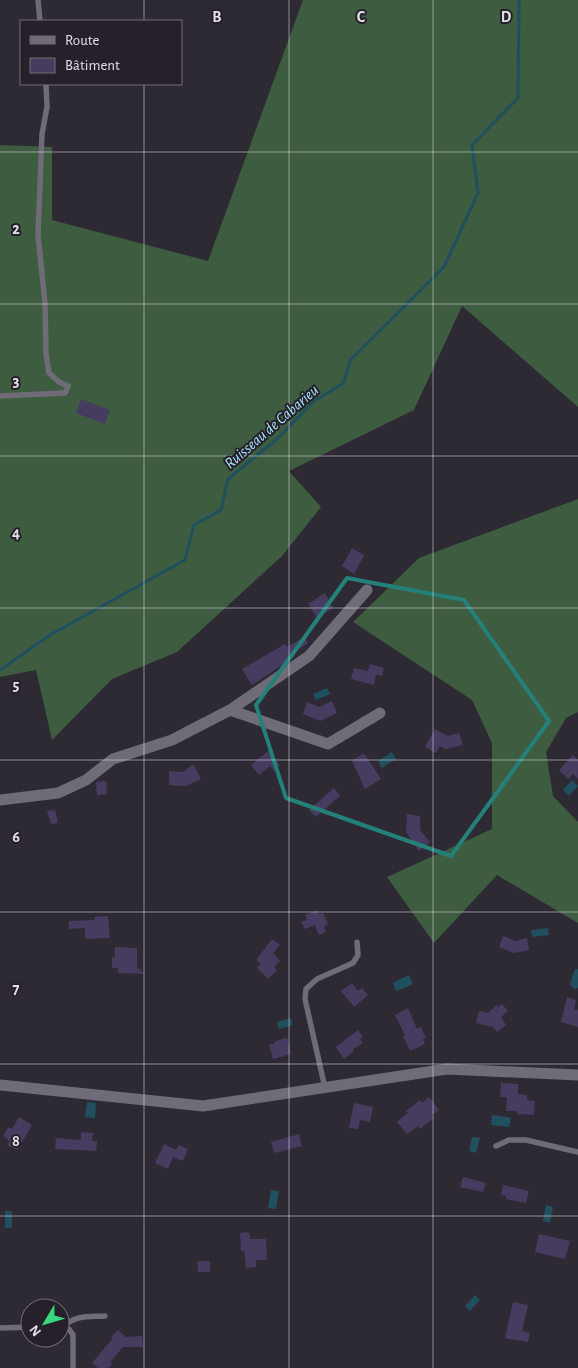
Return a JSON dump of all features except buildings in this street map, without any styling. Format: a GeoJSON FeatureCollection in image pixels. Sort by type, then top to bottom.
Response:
{"type":"FeatureCollection","features":[{"type":"Feature","properties":{"kind":"street"},"geometry":{"type":"LineString","coordinates":[[0,800],[58,792],[86,780],[113,758],[172,740],[230,710],[310,656],[367,590]]}},
{"type":"Feature","properties":{"kind":"street"},"geometry":{"type":"LineString","coordinates":[[230,710],[328,744],[380,713]]}},
{"type":"Feature","properties":{"kind":"street"},"geometry":{"type":"LineString","coordinates":[[0,1085],[203,1106],[448,1070],[578,1075]]}},
{"type":"Feature","properties":{"kind":"lane"},"geometry":{"type":"LineString","coordinates":[[38,0],[40,20]]}},
{"type":"Feature","properties":{"kind":"lane"},"geometry":{"type":"LineString","coordinates":[[0,396],[66,393],[68,386],[59,382],[49,373],[46,354],[45,303],[38,236],[41,154],[47,107],[46,85]]}},
{"type":"Feature","properties":{"kind":"lane"},"geometry":{"type":"LineString","coordinates":[[325,1088],[305,999],[306,989],[317,979],[353,963],[358,955],[357,942]]}},
{"type":"Feature","properties":{"kind":"lane"},"geometry":{"type":"LineString","coordinates":[[496,1146],[509,1140],[526,1140],[578,1152]]}},
{"type":"Feature","properties":{"kind":"lane"},"geometry":{"type":"LineString","coordinates":[[70,1321],[76,1318],[105,1316]]}},
{"type":"Feature","properties":{"kind":"lane"},"geometry":{"type":"LineString","coordinates":[[0,1328],[20,1327]]}},
{"type":"Feature","properties":{"kind":"lane"},"geometry":{"type":"LineString","coordinates":[[70,1330],[73,1335],[73,1368]]}},
{"type":"Feature","properties":{"kind":"highlighted area"},"geometry":{"type":"Polygon","coordinates":[[[347,578],[464,600],[549,721],[451,856],[286,798],[256,705],[347,578]]]}},
{"type":"Feature","properties":{"kind":"green space"},"geometry":{"type":"Polygon","coordinates":[[[303,0],[578,0],[578,407],[462,306],[414,410],[289,471],[321,507],[282,556],[177,652],[112,679],[52,740],[36,670],[0,677],[0,145],[52,147],[52,220],[208,261],[303,0]]]}},
{"type":"Feature","properties":{"kind":"green space"},"geometry":{"type":"Polygon","coordinates":[[[578,499],[578,712],[566,718],[546,752],[553,796],[578,822],[578,923],[497,875],[434,943],[387,877],[492,829],[492,743],[472,700],[353,622],[419,558],[578,499]]]}},
{"type":"Feature","properties":{"kind":"water"},"geometry":{"type":"Polygon","coordinates":[[[327,688],[330,694],[316,700],[313,694],[327,688]]]}},
{"type":"Feature","properties":{"kind":"water"},"geometry":{"type":"Polygon","coordinates":[[[392,752],[396,759],[382,768],[378,761],[392,752]]]}},
{"type":"Feature","properties":{"kind":"water"},"geometry":{"type":"Polygon","coordinates":[[[572,780],[578,786],[569,796],[563,790],[572,780]]]}},
{"type":"Feature","properties":{"kind":"water"},"geometry":{"type":"Polygon","coordinates":[[[548,928],[549,935],[532,937],[531,930],[548,928]]]}},
{"type":"Feature","properties":{"kind":"water"},"geometry":{"type":"Polygon","coordinates":[[[575,969],[578,969],[578,988],[574,989],[570,984],[575,969]]]}},
{"type":"Feature","properties":{"kind":"water"},"geometry":{"type":"Polygon","coordinates":[[[409,975],[413,984],[396,991],[393,983],[409,975]]]}},
{"type":"Feature","properties":{"kind":"water"},"geometry":{"type":"Polygon","coordinates":[[[291,1018],[293,1025],[279,1029],[277,1022],[291,1018]]]}},
{"type":"Feature","properties":{"kind":"water"},"geometry":{"type":"Polygon","coordinates":[[[87,1102],[96,1103],[95,1118],[85,1117],[87,1102]]]}},
{"type":"Feature","properties":{"kind":"water"},"geometry":{"type":"Polygon","coordinates":[[[492,1115],[511,1118],[509,1127],[491,1125],[492,1115]]]}},
{"type":"Feature","properties":{"kind":"water"},"geometry":{"type":"Polygon","coordinates":[[[472,1137],[480,1138],[476,1153],[469,1151],[472,1137]]]}},
{"type":"Feature","properties":{"kind":"water"},"geometry":{"type":"Polygon","coordinates":[[[271,1190],[279,1191],[276,1209],[268,1208],[271,1190]]]}},
{"type":"Feature","properties":{"kind":"water"},"geometry":{"type":"Polygon","coordinates":[[[546,1205],[553,1207],[550,1223],[543,1221],[546,1205]]]}},
{"type":"Feature","properties":{"kind":"water"},"geometry":{"type":"Polygon","coordinates":[[[5,1211],[12,1211],[12,1228],[5,1228],[5,1211]]]}},
{"type":"Feature","properties":{"kind":"water"},"geometry":{"type":"Polygon","coordinates":[[[475,1295],[480,1300],[470,1311],[465,1306],[475,1295]]]}},
{"type":"Feature","properties":{"kind":"waterway","name":"Ruisseau de Cabarieu"},"geometry":{"type":"LineString","coordinates":[[0,670],[50,635],[185,560],[194,525],[221,510],[228,479],[277,439],[314,401],[344,383],[350,360],[444,267],[478,193],[472,145],[518,98],[519,0]]}}]}
